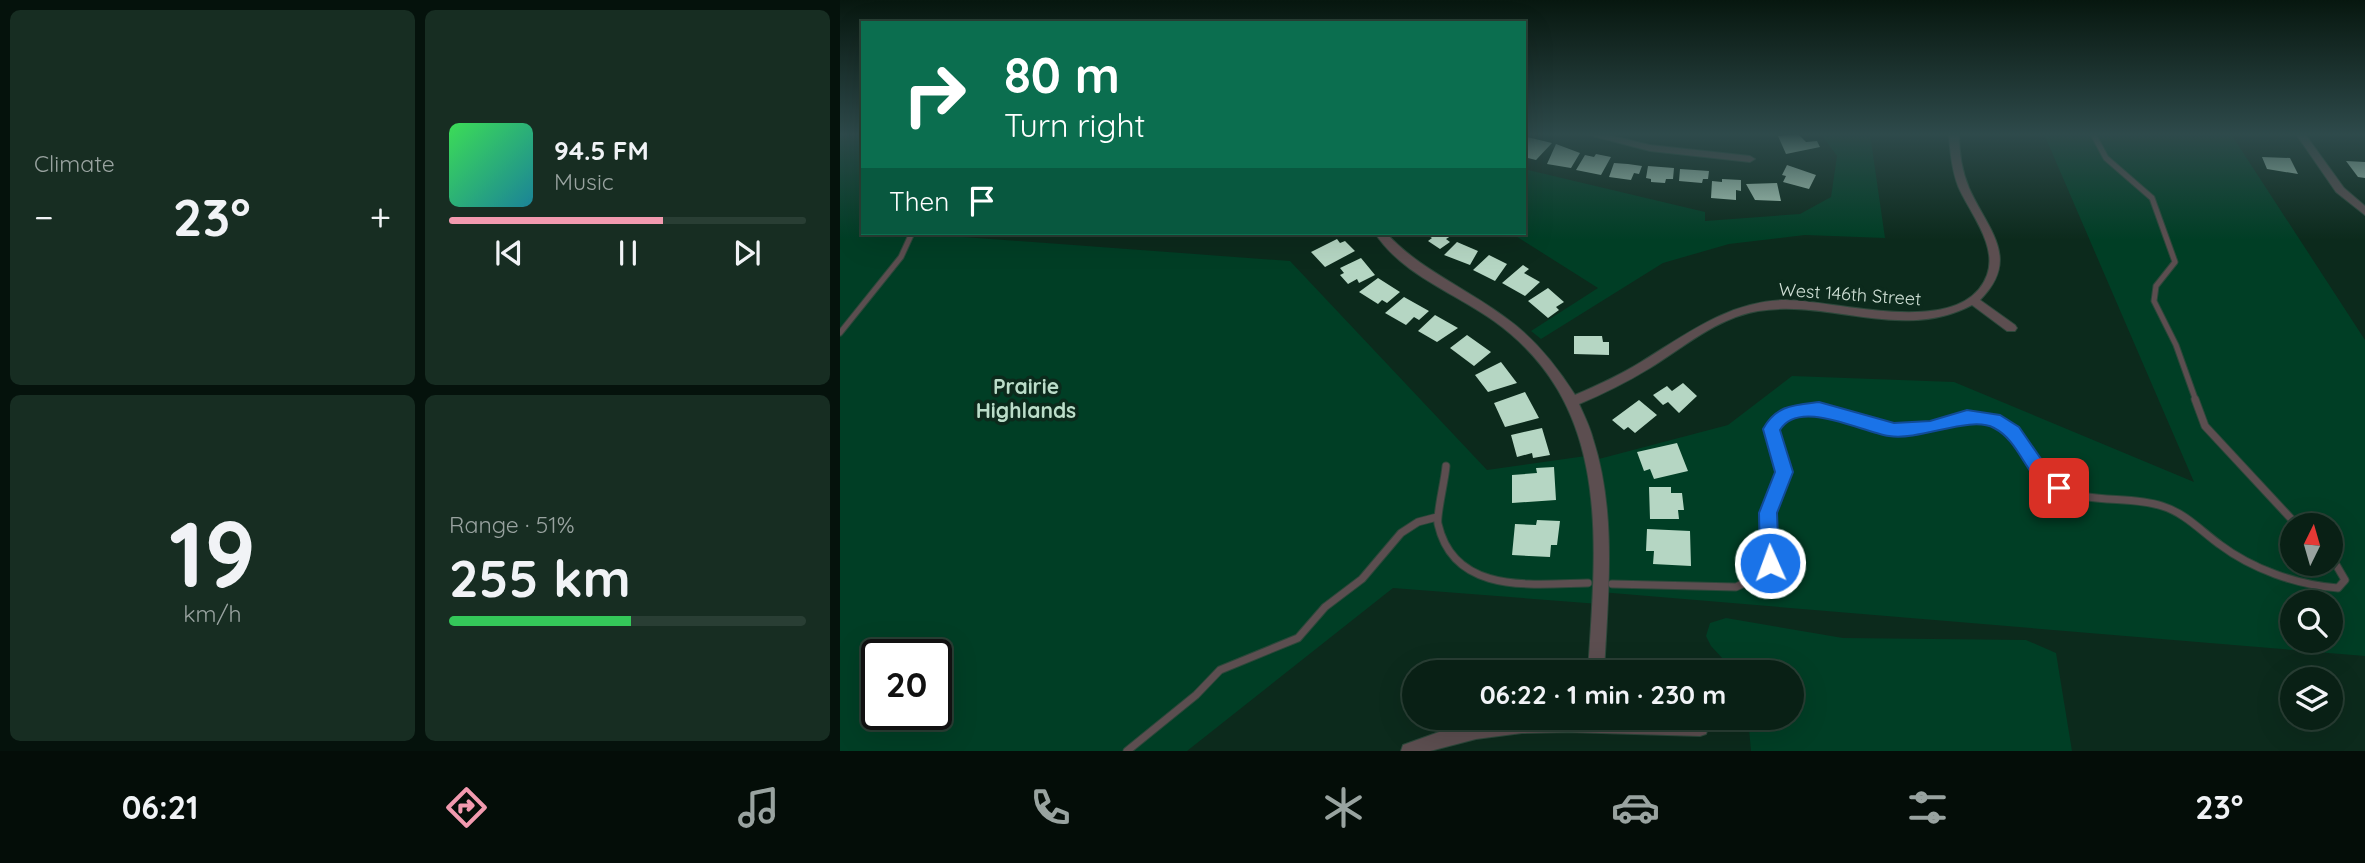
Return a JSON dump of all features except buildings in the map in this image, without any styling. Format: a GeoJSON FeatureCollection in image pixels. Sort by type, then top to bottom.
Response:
{"type":"FeatureCollection","features":[{"type":"Feature","properties":{"kind":"street"},"geometry":{"type":"LineString","coordinates":[[1958,169],[1964,189],[1993,249],[1994,272],[1973,300],[2011,328]]}},
{"type":"Feature","properties":{"kind":"street"},"geometry":{"type":"LineString","coordinates":[[2325,169],[2340,190],[2365,212]]}},
{"type":"Feature","properties":{"kind":"street"},"geometry":{"type":"LineString","coordinates":[[1382,235],[1413,267],[1496,316],[1522,336],[1553,369],[1572,401],[1591,446],[1599,492],[1601,556],[1597,660]]}},
{"type":"Feature","properties":{"kind":"street","name":"West 146th Street"},"geometry":{"type":"LineString","coordinates":[[1572,401],[1640,368],[1700,329],[1758,307],[1800,304],[1918,318],[1954,311],[1973,300]]}},
{"type":"Feature","properties":{"kind":"street"},"geometry":{"type":"LineString","coordinates":[[1409,751],[1449,736],[1481,730]]}},
{"type":"Feature","properties":{"kind":"lane"},"geometry":{"type":"LineString","coordinates":[[2120,169],[2143,188],[2155,204],[2175,262],[2156,286],[2154,301],[2176,345],[2205,426],[2286,513]]}},
{"type":"Feature","properties":{"kind":"lane"},"geometry":{"type":"LineString","coordinates":[[840,333],[901,257],[911,235]]}},
{"type":"Feature","properties":{"kind":"lane"},"geometry":{"type":"LineString","coordinates":[[1612,584],[1736,587],[1760,576],[1770,563],[1768,513],[1784,472],[1772,429],[1779,417],[1809,409],[1829,411],[1872,427],[1894,430],[1930,428],[1967,417],[1994,419],[2013,432],[2041,475],[2059,488],[2080,496],[2136,500],[2162,505],[2188,518],[2235,555],[2280,573]]}},
{"type":"Feature","properties":{"kind":"lane"},"geometry":{"type":"LineString","coordinates":[[1446,466],[1446,489],[1437,517],[1456,559],[1472,573],[1514,582],[1588,583]]}},
{"type":"Feature","properties":{"kind":"lane"},"geometry":{"type":"LineString","coordinates":[[1127,751],[1196,695],[1220,670],[1298,638],[1325,607],[1362,579],[1401,533],[1418,522],[1437,517]]}},
{"type":"Feature","properties":{"kind":"lane"},"geometry":{"type":"LineString","coordinates":[[2288,576],[2329,588],[2343,585],[2343,576]]}},
{"type":"Feature","properties":{"kind":"green space"},"geometry":{"type":"Polygon","coordinates":[[[840,169],[861,169],[861,235],[950,235],[1290,261],[1487,470],[1593,455],[1595,460],[1728,425],[1792,376],[1954,382],[2194,482],[2059,169],[2254,169],[2365,340],[2365,656],[2329,653],[2343,653],[2343,590],[2280,590],[2280,649],[1600,592],[1599,604],[1393,588],[1187,751],[840,751],[840,169]]]}},
{"type":"Feature","properties":{"kind":"green space"},"geometry":{"type":"Polygon","coordinates":[[[1526,169],[1705,212],[1705,221],[1800,214],[1831,197],[1835,169],[1875,169],[1885,238],[1805,235],[1729,244],[1663,263],[1541,339],[1531,331],[1598,288],[1514,235],[1526,235],[1526,169]]]}},
{"type":"Feature","properties":{"kind":"green space"},"geometry":{"type":"Polygon","coordinates":[[[1726,618],[1843,638],[2026,640],[2056,653],[2072,751],[1751,751],[1749,730],[1804,730],[1804,660],[1724,660],[1706,636],[1710,623],[1726,618]]]}},
{"type":"Feature","properties":{"kind":"district","name":"Prairie Highlands"},"geometry":{"type":"Point","coordinates":[1026,398]}},
{"type":"Feature","properties":{"kind":"route"},"geometry":{"type":"LineString","coordinates":[[1770,563],[1768,513],[1784,472],[1783,462],[1772,439],[1772,429],[1779,417],[1798,410],[1819,409],[1872,427],[1894,430],[1930,428],[1967,417],[1994,419],[2013,432],[2041,475],[2059,488]]}}]}
